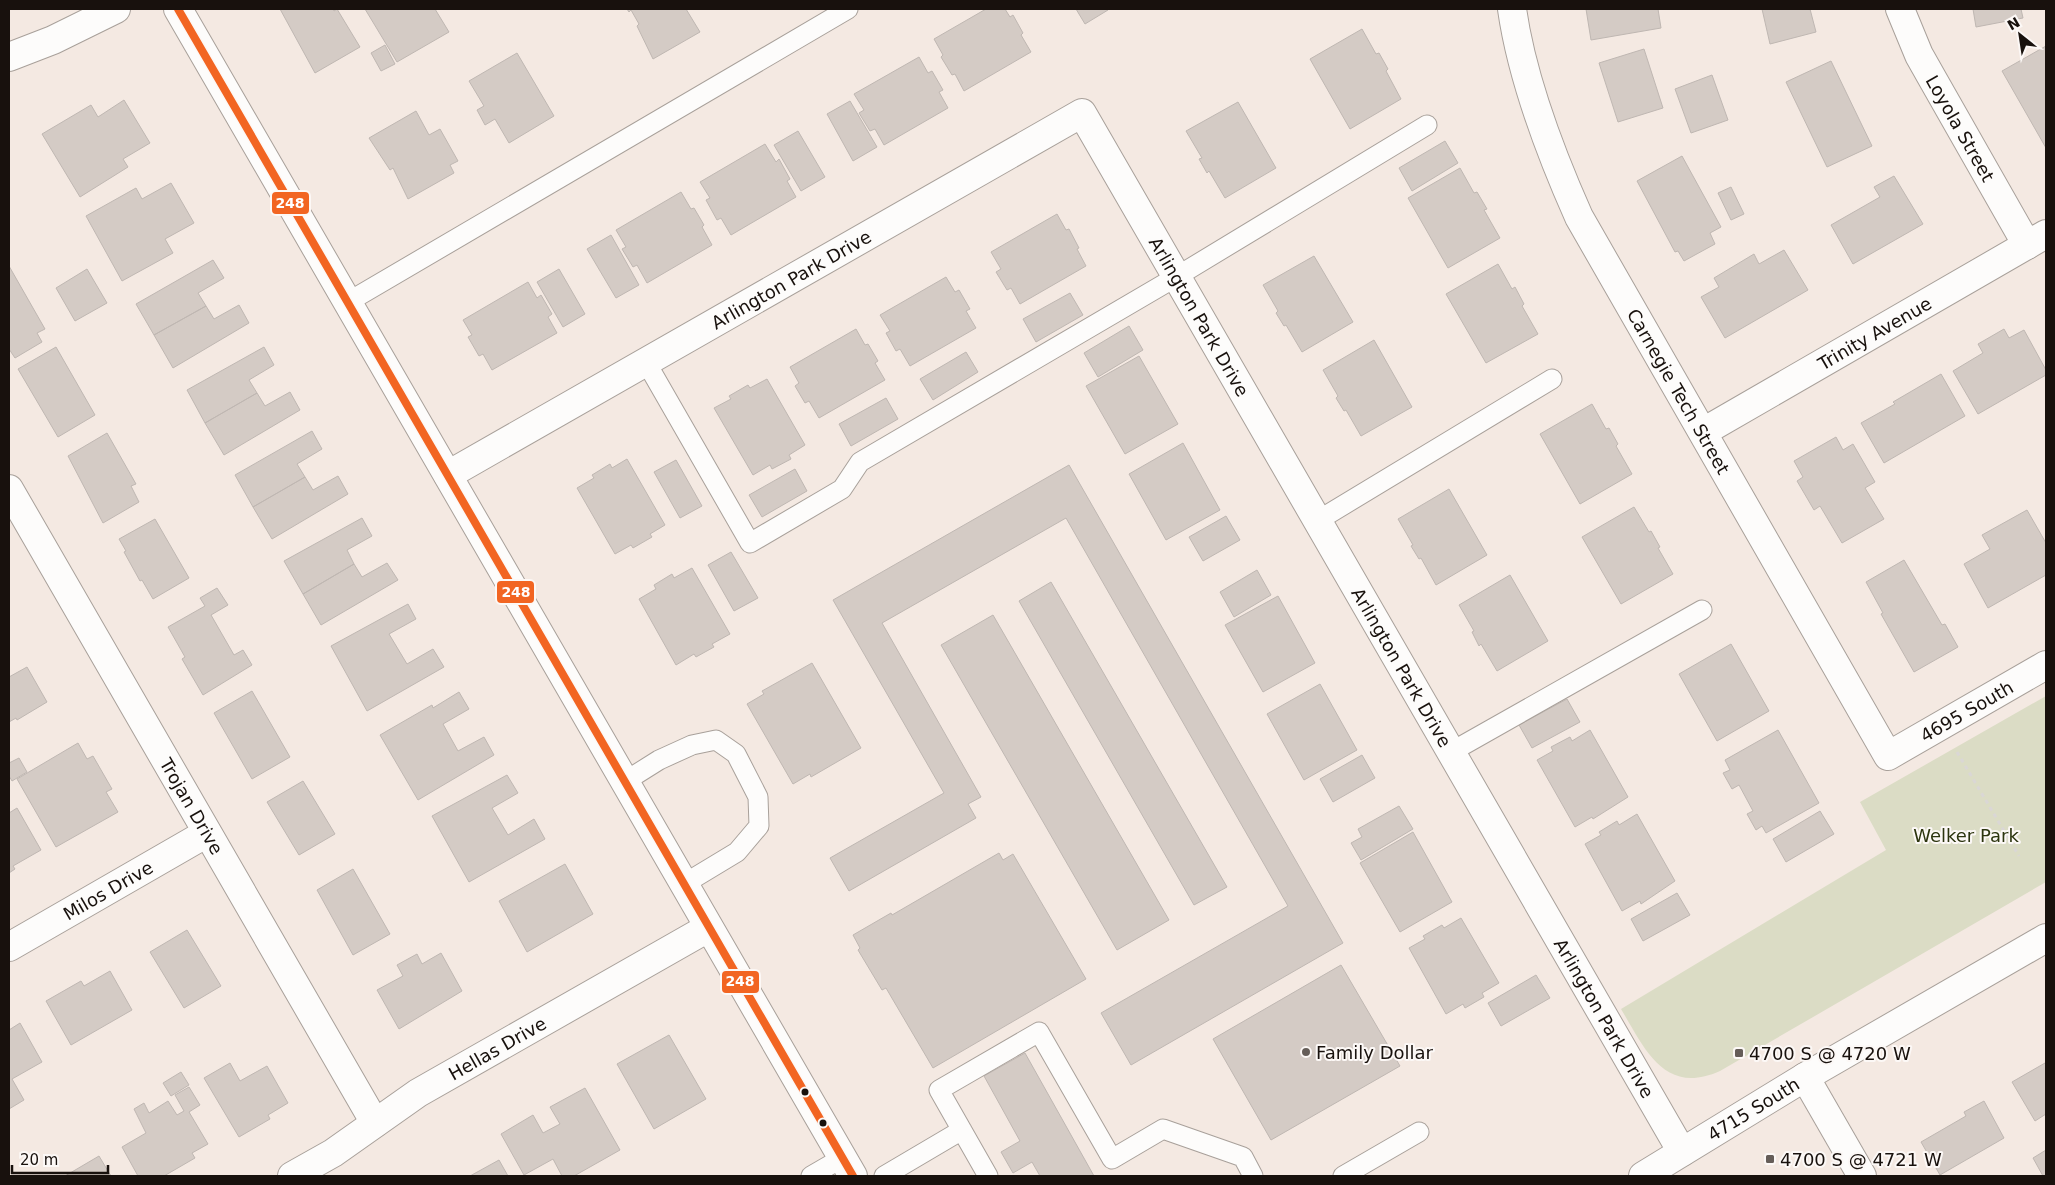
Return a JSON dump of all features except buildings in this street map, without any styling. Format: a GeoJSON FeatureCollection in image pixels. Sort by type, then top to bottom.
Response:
{"type":"FeatureCollection","features":[{"type":"Feature","properties":{"kind":"street"},"geometry":{"type":"LineString","coordinates":[[9,57],[53,40],[116,9]]}},
{"type":"Feature","properties":{"kind":"street"},"geometry":{"type":"LineString","coordinates":[[178,9],[848,1167]]}},
{"type":"Feature","properties":{"kind":"street","name":"Carnegie Tech Street"},"geometry":{"type":"LineString","coordinates":[[1512,9],[1528,78],[1562,178],[1593,243],[1888,756]]}},
{"type":"Feature","properties":{"kind":"street","name":"Loyola Street"},"geometry":{"type":"LineString","coordinates":[[1900,9],[1919,55],[2037,239]]}},
{"type":"Feature","properties":{"kind":"street","name":"Arlington Park Drive"},"geometry":{"type":"LineString","coordinates":[[448,475],[1082,113],[1682,1152]]}},
{"type":"Feature","properties":{"kind":"street","name":"Trinity Avenue"},"geometry":{"type":"LineString","coordinates":[[1703,432],[2037,239]]}},
{"type":"Feature","properties":{"kind":"street","name":"Trojan Drive"},"geometry":{"type":"LineString","coordinates":[[9,490],[375,1123]]}},
{"type":"Feature","properties":{"kind":"street","name":"4695 South"},"geometry":{"type":"LineString","coordinates":[[1888,756],[2046,665]]}},
{"type":"Feature","properties":{"kind":"street","name":"Milos Drive"},"geometry":{"type":"LineString","coordinates":[[9,947],[207,832]]}},
{"type":"Feature","properties":{"kind":"street","name":"Hellas Drive"},"geometry":{"type":"LineString","coordinates":[[292,1176],[333,1153],[418,1093],[708,928]]}},
{"type":"Feature","properties":{"kind":"street","name":"4715 South"},"geometry":{"type":"LineString","coordinates":[[1643,1176],[1805,1077],[2046,938]]}},
{"type":"Feature","properties":{"kind":"street"},"geometry":{"type":"LineString","coordinates":[[1805,1077],[1862,1176]]}},
{"type":"Feature","properties":{"kind":"lane"},"geometry":{"type":"LineString","coordinates":[[348,302],[848,9]]}},
{"type":"Feature","properties":{"kind":"lane"},"geometry":{"type":"LineString","coordinates":[[646,362],[750,543],[842,489],[860,462],[1176,277],[1427,125]]}},
{"type":"Feature","properties":{"kind":"lane"},"geometry":{"type":"LineString","coordinates":[[1317,520],[1552,379]]}},
{"type":"Feature","properties":{"kind":"lane"},"geometry":{"type":"LineString","coordinates":[[1451,752],[1702,610]]}},
{"type":"Feature","properties":{"kind":"lane"},"geometry":{"type":"LineString","coordinates":[[624,782],[659,760],[692,744],[716,740],[736,754],[758,797],[759,826],[737,852],[684,884]]}},
{"type":"Feature","properties":{"kind":"lane"},"geometry":{"type":"LineString","coordinates":[[988,1176],[939,1090],[1039,1032],[1112,1159],[1163,1129],[1243,1157],[1253,1176]]}},
{"type":"Feature","properties":{"kind":"lane"},"geometry":{"type":"LineString","coordinates":[[884,1176],[962,1130]]}},
{"type":"Feature","properties":{"kind":"lane"},"geometry":{"type":"LineString","coordinates":[[1343,1176],[1419,1132]]}},
{"type":"Feature","properties":{"kind":"lane"},"geometry":{"type":"LineString","coordinates":[[811,1176],[848,1167]]}},
{"type":"Feature","properties":{"kind":"path"},"geometry":{"type":"LineString","coordinates":[[1941,725],[2019,856]]}},
{"type":"Feature","properties":{"kind":"green space","name":"Welker Park"},"geometry":{"type":"Polygon","coordinates":[[[2046,696],[2046,882],[1720,1071],[1701,1077],[1684,1077],[1670,1073],[1658,1064],[1648,1053],[1621,1009],[1886,850],[1860,802],[2046,696]]]}},
{"type":"Feature","properties":{"kind":"transit line","name":"248"},"geometry":{"type":"LineString","coordinates":[[178,9],[853,1176]]}},
{"type":"Feature","properties":{"kind":"place","name":"Family Dollar"},"geometry":{"type":"Point","coordinates":[1306,1052]}},
{"type":"Feature","properties":{"kind":"place","name":"4700 S @ 4720 W"},"geometry":{"type":"Point","coordinates":[1739,1053]}},
{"type":"Feature","properties":{"kind":"place","name":"4700 S @ 4721 W"},"geometry":{"type":"Point","coordinates":[1770,1159]}}]}
